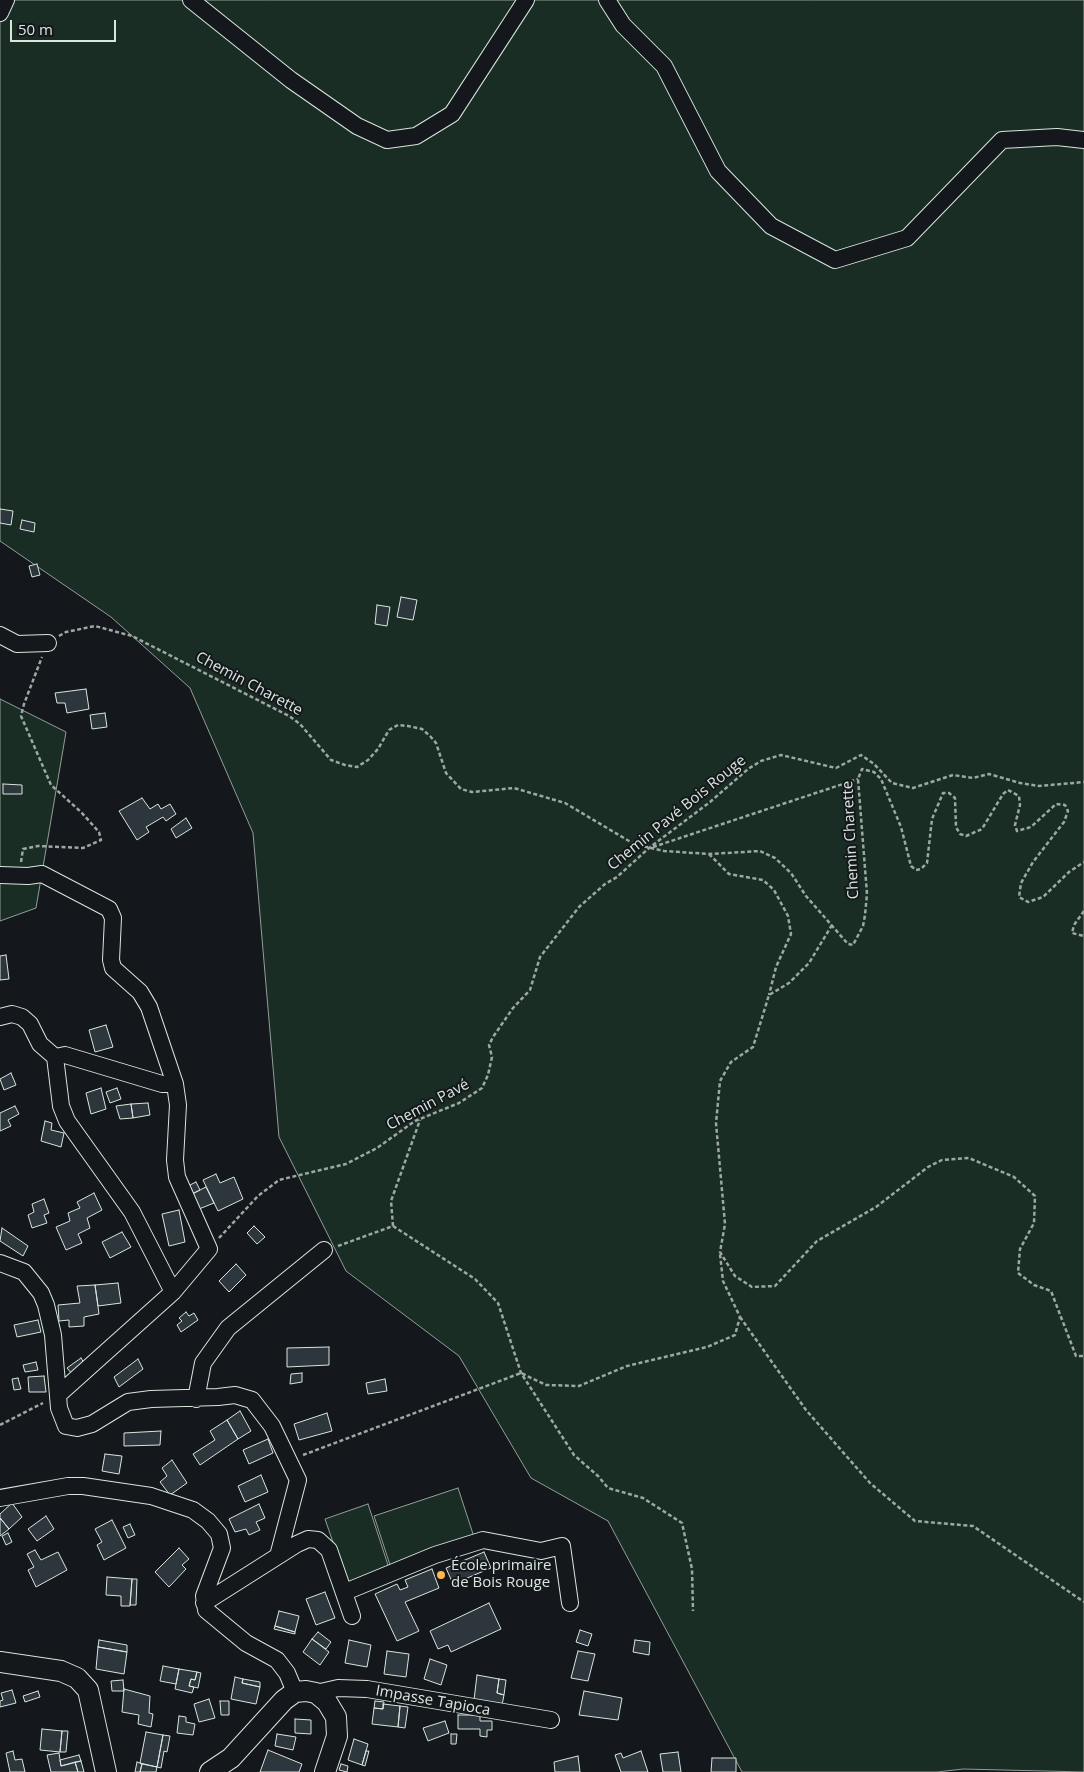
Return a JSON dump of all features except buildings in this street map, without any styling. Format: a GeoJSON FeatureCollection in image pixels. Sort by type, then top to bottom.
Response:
{"type":"FeatureCollection","features":[{"type":"Feature","properties":{"kind":"main road"},"geometry":{"type":"LineString","coordinates":[[0,1662],[61,1671],[77,1678],[88,1690],[106,1772]]}},
{"type":"Feature","properties":{"kind":"main road"},"geometry":{"type":"LineString","coordinates":[[210,1772],[231,1758],[284,1700],[295,1692],[316,1693],[327,1702],[336,1717],[337,1736],[324,1772]]}},
{"type":"Feature","properties":{"kind":"street"},"geometry":{"type":"LineString","coordinates":[[0,13],[6,0]]}},
{"type":"Feature","properties":{"kind":"street"},"geometry":{"type":"LineString","coordinates":[[191,0],[291,80],[357,126],[387,140],[416,136],[452,114],[526,0]]}},
{"type":"Feature","properties":{"kind":"street"},"geometry":{"type":"LineString","coordinates":[[607,0],[623,25],[664,66],[718,171],[771,226],[835,260],[907,238],[1002,140],[1058,137],[1084,140]]}},
{"type":"Feature","properties":{"kind":"street"},"geometry":{"type":"LineString","coordinates":[[0,635],[17,644],[48,642]]}},
{"type":"Feature","properties":{"kind":"street"},"geometry":{"type":"LineString","coordinates":[[0,876],[42,874],[109,909],[113,918],[110,960],[113,968],[140,992],[149,1007],[175,1084],[178,1105],[175,1160],[177,1177],[200,1225],[209,1249],[173,1292],[58,1395]]}},
{"type":"Feature","properties":{"kind":"street"},"geometry":{"type":"LineString","coordinates":[[0,1017],[12,1014],[22,1017],[30,1024],[40,1044],[55,1057],[61,1106],[67,1121],[132,1212],[173,1292]]}},
{"type":"Feature","properties":{"kind":"street"},"geometry":{"type":"LineString","coordinates":[[55,1057],[66,1055],[162,1084],[175,1084]]}},
{"type":"Feature","properties":{"kind":"street"},"geometry":{"type":"LineString","coordinates":[[196,1399],[203,1363],[228,1328],[324,1250]]}},
{"type":"Feature","properties":{"kind":"street"},"geometry":{"type":"LineString","coordinates":[[0,1263],[24,1272],[40,1293],[46,1305],[53,1335],[58,1395],[62,1418],[66,1426],[77,1428],[92,1424],[128,1402],[151,1399],[196,1399],[235,1394],[252,1400],[272,1426],[298,1480],[278,1556]]}},
{"type":"Feature","properties":{"kind":"street"},"geometry":{"type":"LineString","coordinates":[[0,1498],[68,1486],[83,1486],[151,1496],[193,1510],[208,1521],[219,1534],[222,1548],[204,1596],[204,1603],[212,1616],[246,1643],[278,1660],[287,1673],[295,1692]]}},
{"type":"Feature","properties":{"kind":"street"},"geometry":{"type":"LineString","coordinates":[[204,1603],[297,1544],[308,1539],[318,1540],[329,1550],[352,1616]]}},
{"type":"Feature","properties":{"kind":"street"},"geometry":{"type":"LineString","coordinates":[[344,1592],[434,1555],[484,1540],[541,1551],[562,1546],[570,1602]]}},
{"type":"Feature","properties":{"kind":"street","name":"Impasse Tapioca"},"geometry":{"type":"LineString","coordinates":[[316,1693],[338,1688],[367,1690],[550,1720]]}},
{"type":"Feature","properties":{"kind":"path","name":"Chemin Charette"},"geometry":{"type":"LineString","coordinates":[[48,642],[66,632],[95,626],[132,636],[289,716],[300,724],[326,756],[338,762],[357,767],[368,760],[378,749],[389,730],[398,725],[422,730],[436,743],[446,773],[460,789],[472,792],[514,788],[565,803],[634,844],[664,852],[709,854],[760,851],[775,858],[791,873],[806,896],[848,944],[853,944],[863,926],[867,894],[858,779],[862,770],[874,772],[881,779],[901,827],[911,866],[916,870],[921,869],[927,863],[929,834],[933,826],[932,818],[943,793],[949,793],[955,798],[956,827],[960,834],[966,836],[982,829],[1002,794],[1008,790],[1019,796],[1020,805],[1015,825],[1018,831],[1031,827],[1056,804],[1066,804],[1068,811],[1064,822],[1033,862],[1018,891],[1020,897],[1028,902],[1036,900],[1052,889],[1069,872],[1084,862]]}},
{"type":"Feature","properties":{"kind":"path"},"geometry":{"type":"LineString","coordinates":[[42,874],[20,861],[23,849],[38,846],[83,848],[101,840],[99,832],[81,812],[51,785],[21,716],[48,642]]}},
{"type":"Feature","properties":{"kind":"path","name":"Chemin Pavé Bois Rouge"},"geometry":{"type":"LineString","coordinates":[[530,990],[540,957],[579,907],[649,848],[710,802],[748,768],[772,757],[791,756],[836,768],[861,755],[874,764],[892,782],[913,788],[953,775],[973,778],[989,774],[1020,783],[1040,786],[1084,782]]}},
{"type":"Feature","properties":{"kind":"path"},"geometry":{"type":"LineString","coordinates":[[649,848],[858,779]]}},
{"type":"Feature","properties":{"kind":"path"},"geometry":{"type":"LineString","coordinates":[[709,854],[729,874],[763,880],[774,890],[788,916],[791,934],[776,967],[753,1047],[731,1062],[720,1082],[716,1124],[725,1224],[720,1252],[723,1281],[740,1318],[806,1410],[877,1490],[915,1521],[973,1526],[1084,1602]]}},
{"type":"Feature","properties":{"kind":"path"},"geometry":{"type":"LineString","coordinates":[[1084,911],[1074,925],[1072,933],[1084,936]]}},
{"type":"Feature","properties":{"kind":"path"},"geometry":{"type":"LineString","coordinates":[[769,995],[789,982],[809,963],[832,925]]}},
{"type":"Feature","properties":{"kind":"path","name":"Chemin Pavé"},"geometry":{"type":"LineString","coordinates":[[209,1249],[258,1196],[279,1180],[346,1164],[376,1148],[388,1138],[421,1119],[469,1098],[482,1088],[488,1075],[492,1057],[489,1045],[513,1008],[530,990]]}},
{"type":"Feature","properties":{"kind":"path"},"geometry":{"type":"LineString","coordinates":[[393,1226],[391,1201],[421,1119]]}},
{"type":"Feature","properties":{"kind":"path"},"geometry":{"type":"LineString","coordinates":[[720,1252],[735,1276],[752,1287],[776,1286],[817,1241],[876,1207],[928,1167],[942,1160],[969,1158],[1014,1177],[1035,1196],[1034,1223],[1020,1249],[1018,1272],[1034,1285],[1050,1291],[1076,1356],[1084,1356]]}},
{"type":"Feature","properties":{"kind":"path"},"geometry":{"type":"LineString","coordinates":[[324,1250],[393,1226]]}},
{"type":"Feature","properties":{"kind":"path"},"geometry":{"type":"LineString","coordinates":[[393,1226],[475,1279],[498,1303],[521,1373],[574,1455],[598,1476],[608,1488],[643,1498],[682,1523],[692,1569],[693,1611]]}},
{"type":"Feature","properties":{"kind":"path"},"geometry":{"type":"LineString","coordinates":[[290,1460],[521,1373],[546,1385],[579,1386],[626,1366],[707,1348],[735,1335],[740,1318]]}},
{"type":"Feature","properties":{"kind":"path"},"geometry":{"type":"LineString","coordinates":[[0,1425],[58,1395]]}},
{"type":"Feature","properties":{"kind":"green space"},"geometry":{"type":"Polygon","coordinates":[[[0,0],[1084,0],[1084,1772],[963,1769],[937,1772],[742,1772],[608,1521],[531,1478],[459,1356],[346,1271],[279,1137],[253,833],[190,688],[111,617],[0,541],[0,0]]]}},
{"type":"Feature","properties":{"kind":"green space"},"geometry":{"type":"Polygon","coordinates":[[[0,699],[66,732],[36,908],[0,921],[0,699]]]}},
{"type":"Feature","properties":{"kind":"green space"},"geometry":{"type":"Polygon","coordinates":[[[458,1488],[475,1540],[391,1568],[374,1516],[458,1488]]]}},
{"type":"Feature","properties":{"kind":"green space"},"geometry":{"type":"Polygon","coordinates":[[[368,1504],[389,1568],[347,1583],[325,1519],[368,1504]]]}},
{"type":"Feature","properties":{"kind":"place","name":"École primaire de Bois Rouge"},"geometry":{"type":"Point","coordinates":[441,1575]}}]}
